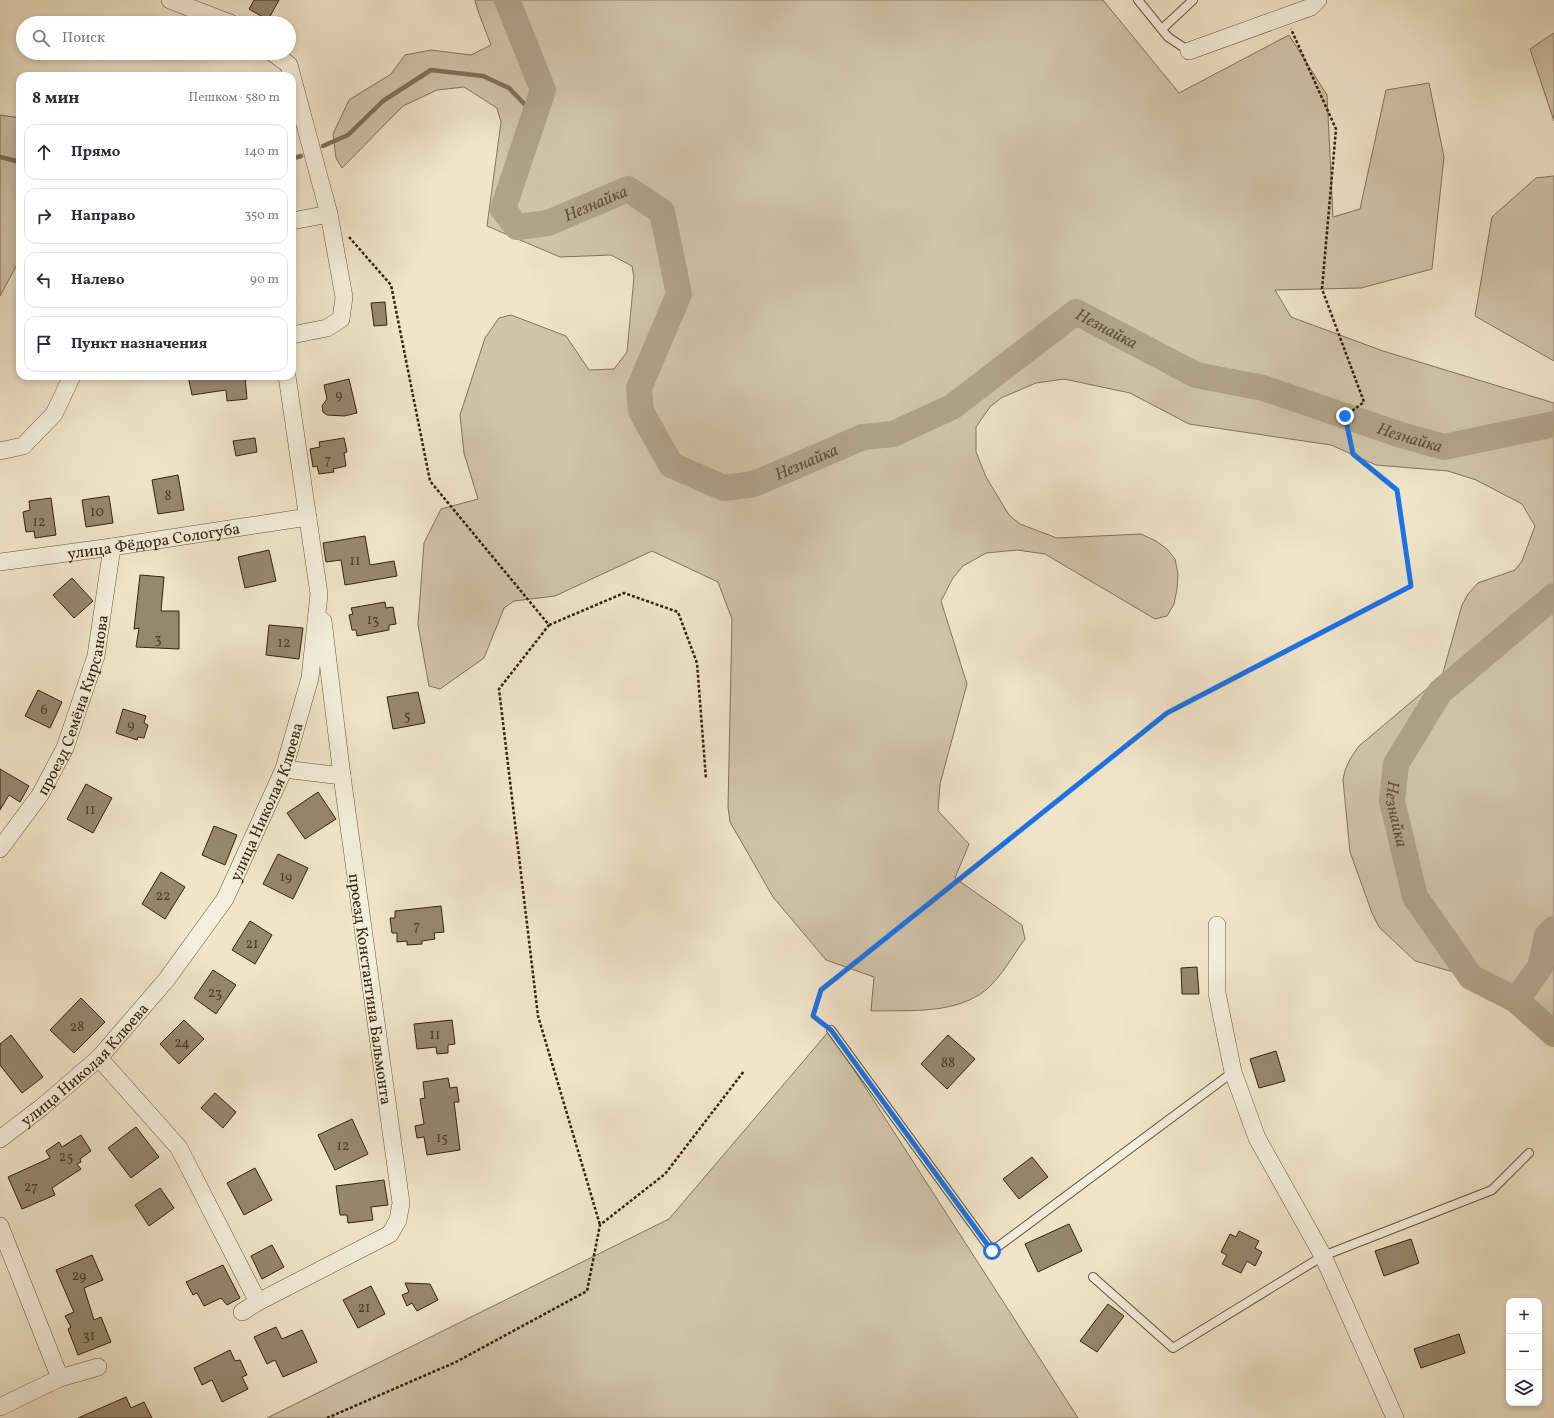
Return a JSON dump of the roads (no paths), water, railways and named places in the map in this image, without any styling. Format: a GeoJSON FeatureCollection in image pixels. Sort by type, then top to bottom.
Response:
{"type":"FeatureCollection","features":[{"type":"Feature","properties":{"kind":"street"},"geometry":{"type":"LineString","coordinates":[[170,0],[212,16]]}},
{"type":"Feature","properties":{"kind":"street"},"geometry":{"type":"LineString","coordinates":[[1189,51],[1311,6],[1318,0]]}},
{"type":"Feature","properties":{"kind":"street"},"geometry":{"type":"LineString","coordinates":[[282,60],[289,65],[291,72]]}},
{"type":"Feature","properties":{"kind":"street"},"geometry":{"type":"LineString","coordinates":[[296,91],[329,214],[344,297],[341,319],[327,328],[296,334]]}},
{"type":"Feature","properties":{"kind":"street"},"geometry":{"type":"LineString","coordinates":[[296,220],[329,214]]}},
{"type":"Feature","properties":{"kind":"street"},"geometry":{"type":"LineString","coordinates":[[0,451],[24,446],[54,414],[70,380]]}},
{"type":"Feature","properties":{"kind":"street","name":"улица Николая Клюева"},"geometry":{"type":"LineString","coordinates":[[0,1139],[42,1107],[99,1058],[167,979],[225,899],[284,769],[310,678],[319,594],[288,380]]}},
{"type":"Feature","properties":{"kind":"street","name":"улица Фёдора Сологуба"},"geometry":{"type":"LineString","coordinates":[[0,562],[112,547],[308,517]]}},
{"type":"Feature","properties":{"kind":"street","name":"проезд Семёна Кирсанова"},"geometry":{"type":"LineString","coordinates":[[0,849],[40,795],[65,748],[96,656],[112,547]]}},
{"type":"Feature","properties":{"kind":"street","name":"проезд Константина Бальмонта"},"geometry":{"type":"LineString","coordinates":[[242,1312],[258,1302],[390,1234],[398,1220],[401,1203],[342,776],[319,594]]}},
{"type":"Feature","properties":{"kind":"street"},"geometry":{"type":"LineString","coordinates":[[284,769],[342,776]]}},
{"type":"Feature","properties":{"kind":"street"},"geometry":{"type":"LineString","coordinates":[[1218,925],[1217,993],[1233,1072],[1258,1138],[1323,1256],[1395,1418]]}},
{"type":"Feature","properties":{"kind":"street"},"geometry":{"type":"LineString","coordinates":[[99,1058],[179,1148],[258,1302]]}},
{"type":"Feature","properties":{"kind":"street"},"geometry":{"type":"LineString","coordinates":[[0,1226],[60,1378]]}},
{"type":"Feature","properties":{"kind":"street"},"geometry":{"type":"LineString","coordinates":[[0,1408],[60,1378],[98,1367]]}},
{"type":"Feature","properties":{"kind":"lane"},"geometry":{"type":"LineString","coordinates":[[1138,0],[1168,37],[1189,51]]}},
{"type":"Feature","properties":{"kind":"lane"},"geometry":{"type":"LineString","coordinates":[[1162,29],[1193,0]]}},
{"type":"Feature","properties":{"kind":"lane"},"geometry":{"type":"LineString","coordinates":[[831,1030],[992,1251],[1233,1072]]}},
{"type":"Feature","properties":{"kind":"lane"},"geometry":{"type":"LineString","coordinates":[[1093,1277],[1173,1348],[1323,1256],[1492,1190],[1529,1153]]}},
{"type":"Feature","properties":{"kind":"waterway","name":"Незнайка"},"geometry":{"type":"LineString","coordinates":[[507,0],[543,90],[503,209],[517,227],[548,223],[628,189],[662,212],[679,294],[639,388],[641,411],[671,465],[724,488],[754,484],[863,437],[893,434],[952,407],[1076,312],[1196,375],[1263,388],[1401,435],[1444,447],[1554,424]]}},
{"type":"Feature","properties":{"kind":"waterway"},"geometry":{"type":"LineString","coordinates":[[323,146],[348,135],[383,101],[431,70],[483,76],[509,88],[534,114]]}},
{"type":"Feature","properties":{"kind":"waterway"},"geometry":{"type":"LineString","coordinates":[[296,157],[301,156]]}},
{"type":"Feature","properties":{"kind":"waterway"},"geometry":{"type":"LineString","coordinates":[[0,157],[16,161]]}},
{"type":"Feature","properties":{"kind":"waterway","name":"Незнайка"},"geometry":{"type":"LineString","coordinates":[[1554,596],[1440,692],[1396,764],[1392,801],[1415,897],[1471,977],[1516,1000],[1554,1034]]}},
{"type":"Feature","properties":{"kind":"waterway"},"geometry":{"type":"LineString","coordinates":[[1516,1000],[1540,967],[1547,936],[1554,929]]}}]}
